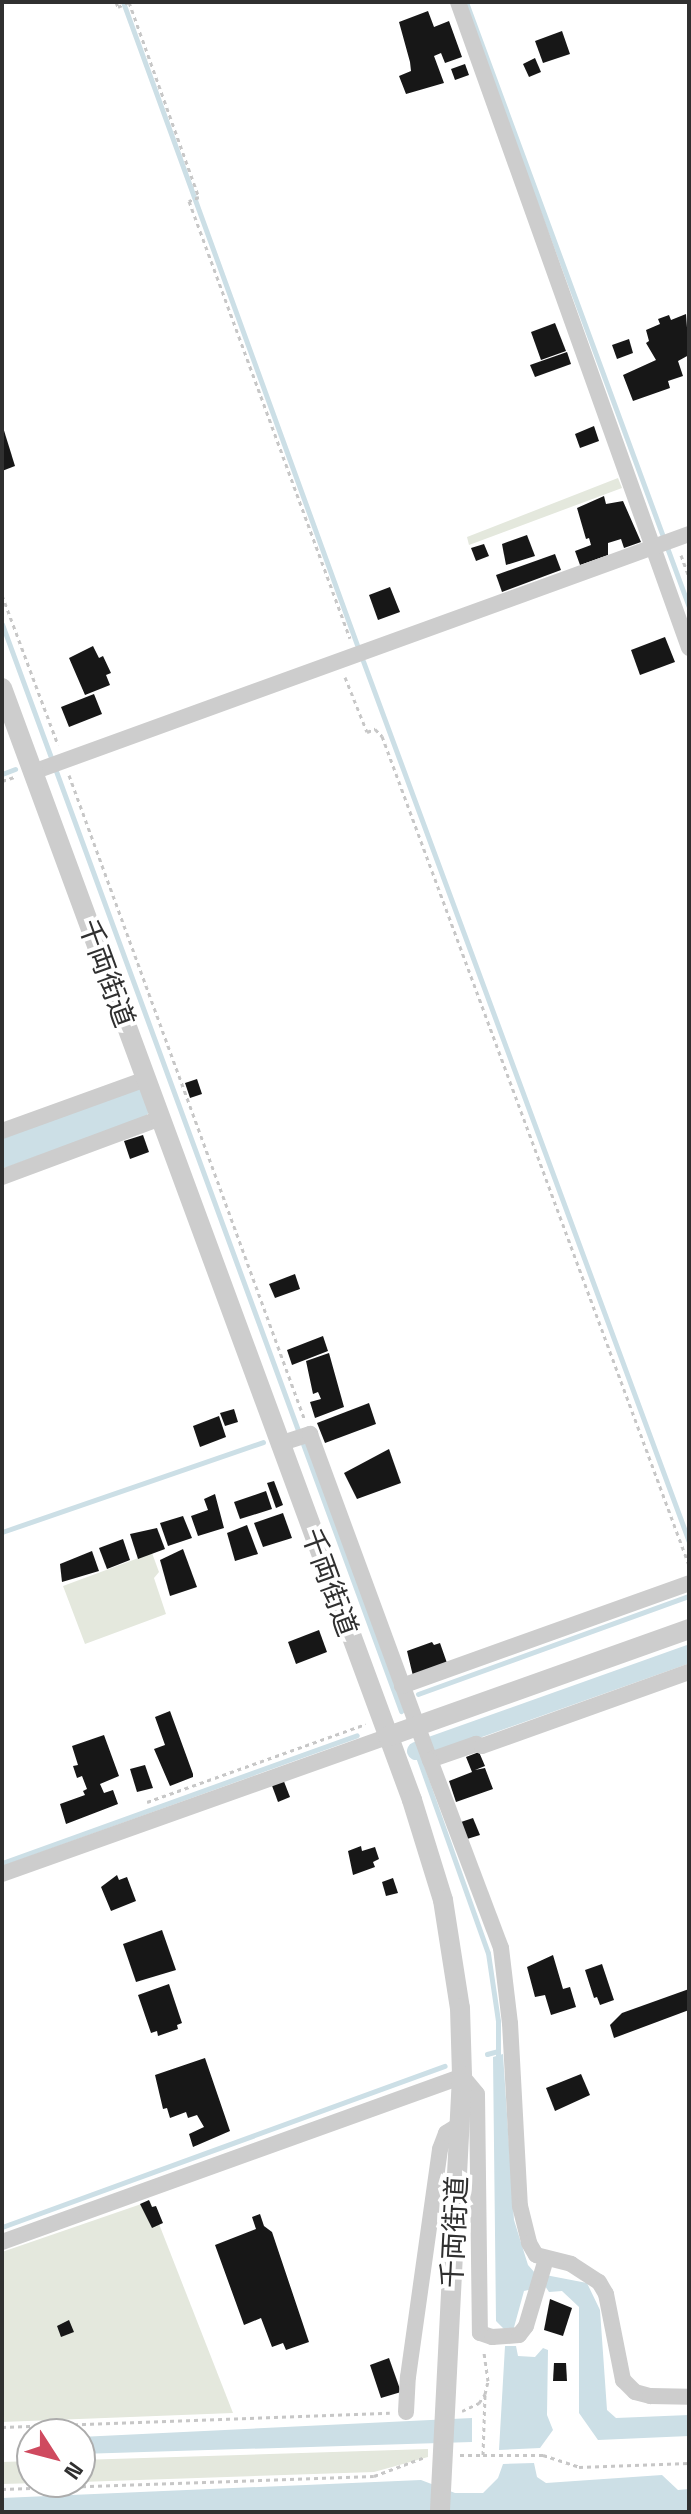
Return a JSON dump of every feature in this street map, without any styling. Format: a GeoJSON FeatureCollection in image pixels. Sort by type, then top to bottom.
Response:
{"type":"FeatureCollection","features":[{"type":"Feature","properties":{"kind":"street"},"geometry":{"type":"LineString","coordinates":[[458,2],[670,542],[689,648]]}},
{"type":"Feature","properties":{"kind":"street"},"geometry":{"type":"LineString","coordinates":[[51,765],[670,542]]}},
{"type":"Feature","properties":{"kind":"street","name":"千両街道"},"geometry":{"type":"LineString","coordinates":[[2,688],[51,765],[146,1079],[298,1438],[385,1727],[443,1900],[459,1997],[462,2076],[440,2512]]}},
{"type":"Feature","properties":{"kind":"street"},"geometry":{"type":"LineString","coordinates":[[2,1131],[146,1079]]}},
{"type":"Feature","properties":{"kind":"street"},"geometry":{"type":"LineString","coordinates":[[2,1177],[161,1118]]}},
{"type":"Feature","properties":{"kind":"street"},"geometry":{"type":"LineString","coordinates":[[2,2242],[462,2076],[477,2094],[480,2333],[510,2337],[526,2326],[542,2274],[522,2221],[510,2023],[501,1948],[426,1745],[298,1438]]}},
{"type":"Feature","properties":{"kind":"street"},"geometry":{"type":"LineString","coordinates":[[402,1686],[689,1583]]}},
{"type":"Feature","properties":{"kind":"street"},"geometry":{"type":"LineString","coordinates":[[426,1745],[689,1629]]}},
{"type":"Feature","properties":{"kind":"street"},"geometry":{"type":"LineString","coordinates":[[2,1874],[385,1727],[426,1745],[482,1746],[689,1672]]}},
{"type":"Feature","properties":{"kind":"street"},"geometry":{"type":"LineString","coordinates":[[406,2412],[408,2377],[440,2149],[446,2133],[459,2125]]}},
{"type":"Feature","properties":{"kind":"street"},"geometry":{"type":"LineString","coordinates":[[542,2274],[571,2264],[589,2272],[606,2294],[623,2380],[635,2392],[650,2396],[689,2397]]}},
{"type":"Feature","properties":{"kind":"path"},"geometry":{"type":"LineString","coordinates":[[116,2],[121,6],[126,3],[199,197],[192,200],[357,656]]}},
{"type":"Feature","properties":{"kind":"path"},"geometry":{"type":"LineString","coordinates":[[670,542],[689,577]]}},
{"type":"Feature","properties":{"kind":"path"},"geometry":{"type":"LineString","coordinates":[[2,595],[51,765],[262,1308],[280,1358],[298,1438]]}},
{"type":"Feature","properties":{"kind":"path"},"geometry":{"type":"LineString","coordinates":[[339,662],[367,732],[375,729],[382,736],[689,1565]]}},
{"type":"Feature","properties":{"kind":"path"},"geometry":{"type":"LineString","coordinates":[[137,1806],[385,1727]]}},
{"type":"Feature","properties":{"kind":"path"},"geometry":{"type":"LineString","coordinates":[[480,2333],[488,2381],[483,2455]]}},
{"type":"Feature","properties":{"kind":"path"},"geometry":{"type":"LineString","coordinates":[[447,2411],[471,2408],[485,2394]]}},
{"type":"Feature","properties":{"kind":"path"},"geometry":{"type":"LineString","coordinates":[[2,2427],[406,2412]]}},
{"type":"Feature","properties":{"kind":"path"},"geometry":{"type":"LineString","coordinates":[[454,2456],[543,2455],[579,2467],[689,2463]]}},
{"type":"Feature","properties":{"kind":"path"},"geometry":{"type":"LineString","coordinates":[[2,2489],[374,2476],[421,2457],[432,2457]]}},
{"type":"Feature","properties":{"kind":"shaded area"},"geometry":{"type":"Polygon","coordinates":[[[618,478],[622,488],[469,545],[467,537],[618,478]]]}},
{"type":"Feature","properties":{"kind":"shaded area"},"geometry":{"type":"Polygon","coordinates":[[[152,1553],[159,1572],[154,1578],[166,1614],[85,1644],[63,1586],[152,1553]]]}},
{"type":"Feature","properties":{"kind":"shaded area"},"geometry":{"type":"Polygon","coordinates":[[[503,2054],[514,2220],[528,2265],[535,2273],[587,2283],[600,2310],[607,2410],[616,2418],[689,2415],[689,2436],[598,2440],[579,2413],[579,2307],[562,2291],[549,2292],[545,2286],[524,2291],[513,2331],[506,2331],[496,2321],[493,2057],[503,2054]]]}},
{"type":"Feature","properties":{"kind":"shaded area"},"geometry":{"type":"Polygon","coordinates":[[[150,2201],[233,2413],[16,2418],[16,2421],[2,2422],[2,2252],[150,2201]]]}},
{"type":"Feature","properties":{"kind":"shaded area"},"geometry":{"type":"Polygon","coordinates":[[[505,2346],[516,2346],[518,2356],[535,2357],[543,2348],[548,2350],[547,2415],[553,2430],[540,2448],[499,2450],[505,2346]]]}},
{"type":"Feature","properties":{"kind":"shaded area"},"geometry":{"type":"Polygon","coordinates":[[[472,2418],[472,2442],[96,2454],[96,2436],[472,2418]]]}},
{"type":"Feature","properties":{"kind":"shaded area"},"geometry":{"type":"Polygon","coordinates":[[[428,2449],[428,2457],[374,2472],[96,2481],[96,2459],[428,2449]]]}},
{"type":"Feature","properties":{"kind":"shaded area"},"geometry":{"type":"Polygon","coordinates":[[[2,2462],[16,2462],[16,2484],[2,2484],[2,2462]]]}},
{"type":"Feature","properties":{"kind":"shaded area"},"geometry":{"type":"Polygon","coordinates":[[[534,2463],[537,2477],[546,2483],[662,2475],[678,2490],[689,2489],[689,2512],[2,2512],[2,2498],[96,2498],[96,2494],[421,2480],[455,2493],[483,2493],[498,2478],[503,2464],[534,2463]]]}},
{"type":"Feature","properties":{"kind":"building"},"geometry":{"type":"Polygon","coordinates":[[[428,11],[434,27],[449,21],[462,57],[445,63],[441,53],[434,56],[444,83],[406,94],[399,76],[411,71],[399,22],[428,11]]]}},
{"type":"Feature","properties":{"kind":"building"},"geometry":{"type":"Polygon","coordinates":[[[562,31],[570,54],[543,63],[535,41],[562,31]]]}},
{"type":"Feature","properties":{"kind":"building"},"geometry":{"type":"Polygon","coordinates":[[[535,58],[541,72],[529,77],[523,64],[535,58]]]}},
{"type":"Feature","properties":{"kind":"building"},"geometry":{"type":"Polygon","coordinates":[[[465,64],[469,75],[455,80],[451,69],[465,64]]]}},
{"type":"Feature","properties":{"kind":"building"},"geometry":{"type":"Polygon","coordinates":[[[686,314],[689,355],[678,361],[683,376],[668,381],[670,388],[633,401],[623,375],[656,360],[646,343],[649,341],[646,330],[660,324],[658,319],[669,315],[671,320],[686,314]]]}},
{"type":"Feature","properties":{"kind":"building"},"geometry":{"type":"Polygon","coordinates":[[[555,323],[566,351],[541,360],[531,332],[555,323]]]}},
{"type":"Feature","properties":{"kind":"building"},"geometry":{"type":"Polygon","coordinates":[[[629,339],[633,353],[617,359],[612,345],[629,339]]]}},
{"type":"Feature","properties":{"kind":"building"},"geometry":{"type":"Polygon","coordinates":[[[567,352],[571,364],[535,377],[530,365],[567,352]]]}},
{"type":"Feature","properties":{"kind":"building"},"geometry":{"type":"Polygon","coordinates":[[[2,424],[15,466],[2,471],[2,424]]]}},
{"type":"Feature","properties":{"kind":"building"},"geometry":{"type":"Polygon","coordinates":[[[594,426],[599,441],[580,448],[575,434],[594,426]]]}},
{"type":"Feature","properties":{"kind":"building"},"geometry":{"type":"Polygon","coordinates":[[[604,496],[606,504],[623,501],[641,542],[624,548],[621,539],[608,543],[608,555],[580,565],[575,551],[591,545],[589,538],[586,539],[577,508],[604,496]]]}},
{"type":"Feature","properties":{"kind":"building"},"geometry":{"type":"Polygon","coordinates":[[[527,535],[535,556],[506,565],[502,544],[527,535]]]}},
{"type":"Feature","properties":{"kind":"building"},"geometry":{"type":"Polygon","coordinates":[[[484,544],[489,556],[476,561],[471,548],[484,544]]]}},
{"type":"Feature","properties":{"kind":"building"},"geometry":{"type":"Polygon","coordinates":[[[555,554],[561,570],[502,592],[496,575],[555,554]]]}},
{"type":"Feature","properties":{"kind":"building"},"geometry":{"type":"Polygon","coordinates":[[[390,587],[400,612],[378,620],[369,595],[390,587]]]}},
{"type":"Feature","properties":{"kind":"building"},"geometry":{"type":"Polygon","coordinates":[[[665,637],[675,662],[640,675],[631,650],[665,637]]]}},
{"type":"Feature","properties":{"kind":"building"},"geometry":{"type":"Polygon","coordinates":[[[93,646],[99,658],[103,656],[111,673],[106,675],[110,685],[85,695],[69,658],[93,646]]]}},
{"type":"Feature","properties":{"kind":"building"},"geometry":{"type":"Polygon","coordinates":[[[94,694],[102,714],[69,727],[61,707],[94,694]]]}},
{"type":"Feature","properties":{"kind":"building"},"geometry":{"type":"Polygon","coordinates":[[[197,1079],[202,1094],[190,1098],[185,1083],[197,1079]]]}},
{"type":"Feature","properties":{"kind":"building"},"geometry":{"type":"Polygon","coordinates":[[[143,1135],[149,1152],[130,1159],[124,1141],[143,1135]]]}},
{"type":"Feature","properties":{"kind":"building"},"geometry":{"type":"Polygon","coordinates":[[[295,1274],[300,1289],[275,1298],[269,1284],[295,1274]]]}},
{"type":"Feature","properties":{"kind":"building"},"geometry":{"type":"Polygon","coordinates":[[[323,1336],[328,1351],[292,1365],[287,1350],[323,1336]]]}},
{"type":"Feature","properties":{"kind":"building"},"geometry":{"type":"Polygon","coordinates":[[[329,1353],[344,1407],[315,1418],[310,1402],[321,1399],[318,1392],[313,1394],[306,1361],[329,1353]]]}},
{"type":"Feature","properties":{"kind":"building"},"geometry":{"type":"Polygon","coordinates":[[[369,1403],[376,1424],[325,1443],[317,1423],[369,1403]]]}},
{"type":"Feature","properties":{"kind":"building"},"geometry":{"type":"Polygon","coordinates":[[[234,1409],[238,1422],[225,1426],[220,1413],[234,1409]]]}},
{"type":"Feature","properties":{"kind":"building"},"geometry":{"type":"Polygon","coordinates":[[[219,1416],[226,1437],[200,1447],[193,1426],[219,1416]]]}},
{"type":"Feature","properties":{"kind":"building"},"geometry":{"type":"Polygon","coordinates":[[[389,1449],[401,1483],[357,1499],[344,1473],[389,1449]]]}},
{"type":"Feature","properties":{"kind":"building"},"geometry":{"type":"Polygon","coordinates":[[[274,1481],[283,1505],[276,1508],[267,1483],[274,1481]]]}},
{"type":"Feature","properties":{"kind":"building"},"geometry":{"type":"Polygon","coordinates":[[[266,1491],[272,1509],[240,1519],[234,1502],[266,1491]]]}},
{"type":"Feature","properties":{"kind":"building"},"geometry":{"type":"Polygon","coordinates":[[[215,1494],[224,1528],[198,1536],[191,1516],[208,1510],[204,1499],[215,1494]]]}},
{"type":"Feature","properties":{"kind":"building"},"geometry":{"type":"Polygon","coordinates":[[[283,1513],[292,1538],[263,1547],[254,1523],[283,1513]]]}},
{"type":"Feature","properties":{"kind":"building"},"geometry":{"type":"Polygon","coordinates":[[[183,1516],[192,1538],[168,1546],[160,1523],[183,1516]]]}},
{"type":"Feature","properties":{"kind":"building"},"geometry":{"type":"Polygon","coordinates":[[[247,1525],[258,1554],[235,1561],[227,1533],[247,1525]]]}},
{"type":"Feature","properties":{"kind":"building"},"geometry":{"type":"Polygon","coordinates":[[[157,1528],[165,1549],[138,1559],[130,1534],[157,1528]]]}},
{"type":"Feature","properties":{"kind":"building"},"geometry":{"type":"Polygon","coordinates":[[[123,1539],[130,1560],[107,1569],[99,1548],[123,1539]]]}},
{"type":"Feature","properties":{"kind":"building"},"geometry":{"type":"Polygon","coordinates":[[[183,1549],[197,1587],[170,1596],[160,1560],[183,1549]]]}},
{"type":"Feature","properties":{"kind":"building"},"geometry":{"type":"Polygon","coordinates":[[[92,1551],[99,1571],[62,1582],[60,1564],[92,1551]]]}},
{"type":"Feature","properties":{"kind":"building"},"geometry":{"type":"Polygon","coordinates":[[[319,1630],[327,1652],[296,1664],[288,1642],[319,1630]]]}},
{"type":"Feature","properties":{"kind":"building"},"geometry":{"type":"Polygon","coordinates":[[[432,1642],[434,1645],[440,1643],[447,1663],[413,1676],[407,1651],[432,1642]]]}},
{"type":"Feature","properties":{"kind":"building"},"geometry":{"type":"Polygon","coordinates":[[[170,1711],[193,1777],[170,1786],[154,1749],[165,1745],[155,1717],[170,1711]]]}},
{"type":"Feature","properties":{"kind":"building"},"geometry":{"type":"Polygon","coordinates":[[[104,1735],[119,1776],[100,1784],[104,1793],[113,1790],[118,1804],[66,1824],[60,1804],[85,1795],[83,1791],[87,1789],[82,1776],[77,1778],[73,1766],[78,1765],[72,1746],[104,1735]]]}},
{"type":"Feature","properties":{"kind":"building"},"geometry":{"type":"Polygon","coordinates":[[[479,1752],[485,1766],[475,1770],[485,1768],[493,1789],[456,1802],[449,1781],[472,1772],[466,1757],[479,1752]]]}},
{"type":"Feature","properties":{"kind":"building"},"geometry":{"type":"Polygon","coordinates":[[[145,1765],[153,1788],[137,1792],[130,1769],[145,1765]]]}},
{"type":"Feature","properties":{"kind":"building"},"geometry":{"type":"Polygon","coordinates":[[[283,1779],[290,1797],[278,1802],[271,1783],[283,1779]]]}},
{"type":"Feature","properties":{"kind":"building"},"geometry":{"type":"Polygon","coordinates":[[[473,1818],[480,1835],[467,1839],[461,1822],[473,1818]]]}},
{"type":"Feature","properties":{"kind":"building"},"geometry":{"type":"Polygon","coordinates":[[[361,1846],[362,1851],[375,1847],[379,1859],[373,1862],[375,1867],[353,1875],[348,1851],[361,1846]]]}},
{"type":"Feature","properties":{"kind":"building"},"geometry":{"type":"Polygon","coordinates":[[[117,1875],[119,1880],[127,1877],[136,1901],[111,1911],[101,1887],[117,1875]]]}},
{"type":"Feature","properties":{"kind":"building"},"geometry":{"type":"Polygon","coordinates":[[[393,1878],[398,1893],[386,1896],[382,1882],[393,1878]]]}},
{"type":"Feature","properties":{"kind":"building"},"geometry":{"type":"Polygon","coordinates":[[[162,1930],[176,1970],[136,1982],[123,1944],[162,1930]]]}},
{"type":"Feature","properties":{"kind":"building"},"geometry":{"type":"Polygon","coordinates":[[[553,1955],[563,1989],[570,1987],[576,2007],[551,2015],[545,1995],[535,1997],[527,1967],[553,1955]]]}},
{"type":"Feature","properties":{"kind":"building"},"geometry":{"type":"Polygon","coordinates":[[[602,1964],[614,2000],[600,2005],[597,1997],[594,1998],[585,1970],[602,1964]]]}},
{"type":"Feature","properties":{"kind":"building"},"geometry":{"type":"Polygon","coordinates":[[[169,1984],[182,2023],[177,2025],[178,2029],[158,2036],[157,2031],[151,2033],[138,1995],[169,1984]]]}},
{"type":"Feature","properties":{"kind":"building"},"geometry":{"type":"Polygon","coordinates":[[[689,1989],[689,2010],[614,2038],[610,2025],[622,2013],[689,1989]]]}},
{"type":"Feature","properties":{"kind":"building"},"geometry":{"type":"Polygon","coordinates":[[[205,2058],[230,2131],[193,2147],[189,2134],[204,2127],[197,2115],[188,2118],[186,2112],[170,2118],[167,2108],[163,2109],[155,2075],[205,2058]]]}},
{"type":"Feature","properties":{"kind":"building"},"geometry":{"type":"Polygon","coordinates":[[[581,2074],[590,2095],[555,2111],[546,2088],[581,2074]]]}},
{"type":"Feature","properties":{"kind":"building"},"geometry":{"type":"Polygon","coordinates":[[[149,2200],[152,2207],[156,2206],[163,2223],[152,2228],[140,2204],[149,2200]]]}},
{"type":"Feature","properties":{"kind":"building"},"geometry":{"type":"Polygon","coordinates":[[[260,2214],[264,2226],[272,2232],[309,2342],[286,2350],[283,2343],[272,2347],[261,2318],[244,2325],[215,2245],[256,2229],[252,2217],[260,2214]]]}},
{"type":"Feature","properties":{"kind":"building"},"geometry":{"type":"Polygon","coordinates":[[[550,2299],[572,2308],[563,2336],[544,2330],[550,2299]]]}},
{"type":"Feature","properties":{"kind":"building"},"geometry":{"type":"Polygon","coordinates":[[[69,2320],[74,2332],[61,2337],[57,2326],[69,2320]]]}},
{"type":"Feature","properties":{"kind":"building"},"geometry":{"type":"Polygon","coordinates":[[[389,2358],[401,2392],[381,2398],[370,2365],[389,2358]]]}},
{"type":"Feature","properties":{"kind":"building"},"geometry":{"type":"Polygon","coordinates":[[[554,2363],[566,2363],[567,2381],[553,2381],[554,2363]]]}},
{"type":"Feature","properties":{"kind":"waterway"},"geometry":{"type":"LineString","coordinates":[[123,2],[357,645]]}},
{"type":"Feature","properties":{"kind":"waterway"},"geometry":{"type":"LineString","coordinates":[[466,2],[689,607]]}},
{"type":"Feature","properties":{"kind":"waterway"},"geometry":{"type":"LineString","coordinates":[[2,624],[401,1711]]}},
{"type":"Feature","properties":{"kind":"waterway"},"geometry":{"type":"LineString","coordinates":[[363,661],[689,1542]]}},
{"type":"Feature","properties":{"kind":"waterway"},"geometry":{"type":"LineString","coordinates":[[2,774],[15,769]]}},
{"type":"Feature","properties":{"kind":"waterway"},"geometry":{"type":"LineString","coordinates":[[2,1152],[136,1103]]}},
{"type":"Feature","properties":{"kind":"waterway"},"geometry":{"type":"LineString","coordinates":[[2,1532],[263,1442]]}},
{"type":"Feature","properties":{"kind":"waterway"},"geometry":{"type":"LineString","coordinates":[[418,1694],[689,1596]]}},
{"type":"Feature","properties":{"kind":"waterway"},"geometry":{"type":"LineString","coordinates":[[416,1751],[689,1654]]}},
{"type":"Feature","properties":{"kind":"waterway"},"geometry":{"type":"LineString","coordinates":[[2,1863],[357,1735]]}},
{"type":"Feature","properties":{"kind":"waterway"},"geometry":{"type":"LineString","coordinates":[[416,1751],[488,1953],[498,2021],[498,2061]]}},
{"type":"Feature","properties":{"kind":"waterway"},"geometry":{"type":"LineString","coordinates":[[487,2054],[498,2051]]}},
{"type":"Feature","properties":{"kind":"waterway"},"geometry":{"type":"LineString","coordinates":[[2,2227],[445,2066]]}}]}
